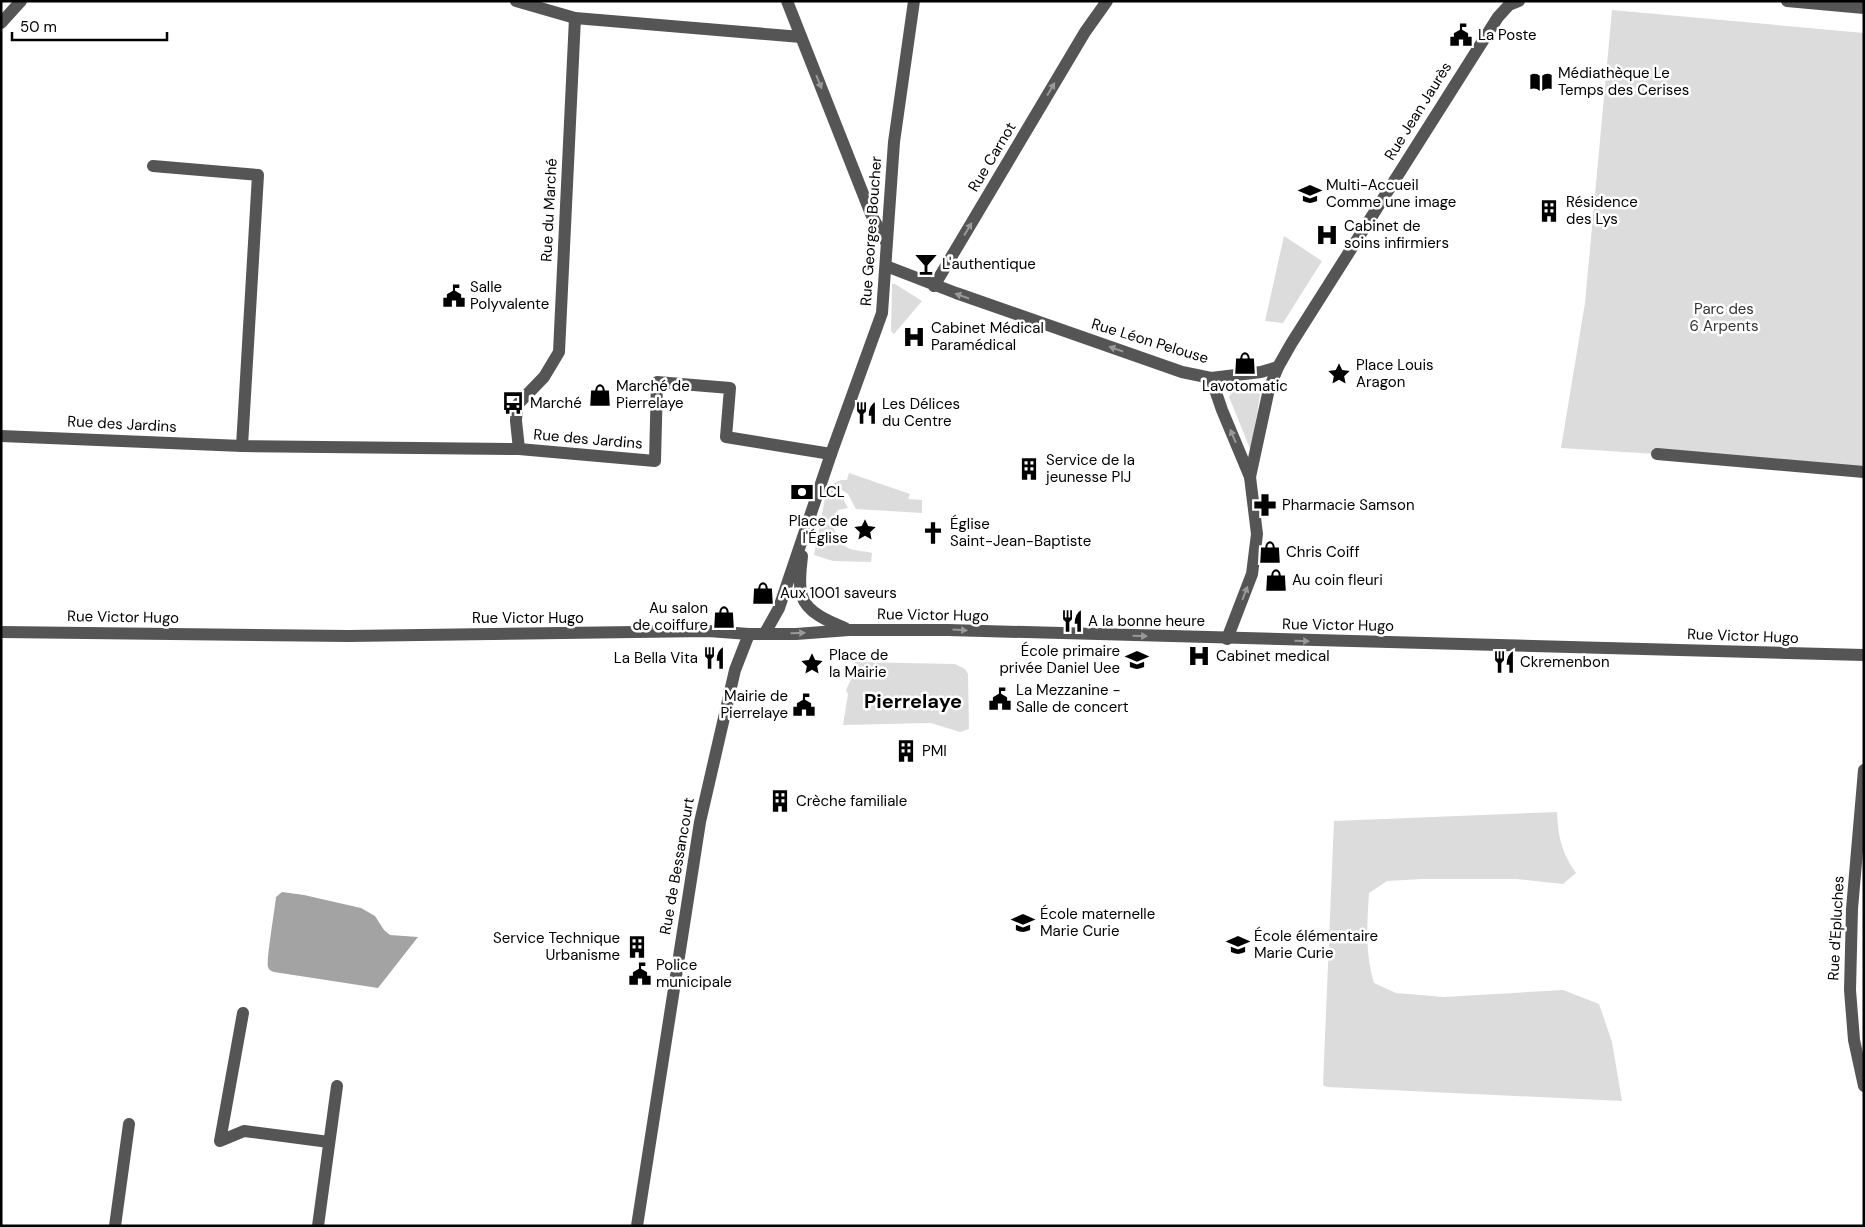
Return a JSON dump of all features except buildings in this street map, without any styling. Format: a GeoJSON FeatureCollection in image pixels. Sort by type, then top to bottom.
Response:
{"type":"FeatureCollection","features":[{"type":"Feature","properties":{"kind":"street"},"geometry":{"type":"LineString","coordinates":[[1,24],[21,1]]}},
{"type":"Feature","properties":{"kind":"street"},"geometry":{"type":"LineString","coordinates":[[516,1],[575,18],[801,37]]}},
{"type":"Feature","properties":{"kind":"street"},"geometry":{"type":"LineString","coordinates":[[787,1],[871,214],[886,242]]}},
{"type":"Feature","properties":{"kind":"street","name":"Rue Georges Boucher"},"geometry":{"type":"LineString","coordinates":[[765,633],[779,608],[831,454],[882,313],[894,142],[914,1]]}},
{"type":"Feature","properties":{"kind":"street","name":"Rue Carnot"},"geometry":{"type":"LineString","coordinates":[[934,286],[1085,32],[1106,1]]}},
{"type":"Feature","properties":{"kind":"street","name":"Rue Jean Jaurès"},"geometry":{"type":"LineString","coordinates":[[1250,477],[1269,389],[1304,320],[1498,17],[1510,5],[1519,1]]}},
{"type":"Feature","properties":{"kind":"street"},"geometry":{"type":"LineString","coordinates":[[1787,1],[1864,8]]}},
{"type":"Feature","properties":{"kind":"street","name":"Rue du Marché"},"geometry":{"type":"LineString","coordinates":[[519,450],[516,421],[518,405],[544,377],[559,352],[575,18]]}},
{"type":"Feature","properties":{"kind":"street"},"geometry":{"type":"LineString","coordinates":[[153,166],[258,175],[242,446]]}},
{"type":"Feature","properties":{"kind":"street"},"geometry":{"type":"LineString","coordinates":[[886,266],[934,286]]}},
{"type":"Feature","properties":{"kind":"street","name":"Rue Léon Pelouse"},"geometry":{"type":"LineString","coordinates":[[934,286],[1182,372],[1212,378],[1222,410],[1250,477],[1257,534],[1252,574],[1228,639]]}},
{"type":"Feature","properties":{"kind":"street"},"geometry":{"type":"LineString","coordinates":[[1212,378],[1262,372],[1278,368]]}},
{"type":"Feature","properties":{"kind":"street","name":"Rue des Jardins"},"geometry":{"type":"LineString","coordinates":[[1,436],[242,446],[519,450],[655,461],[658,382],[730,388],[726,437],[831,454]]}},
{"type":"Feature","properties":{"kind":"street"},"geometry":{"type":"LineString","coordinates":[[1657,454],[1864,472]]}},
{"type":"Feature","properties":{"kind":"street","name":"Rue Georges Boucher"},"geometry":{"type":"LineString","coordinates":[[803,541],[802,596],[810,607],[826,620],[849,630]]}},
{"type":"Feature","properties":{"kind":"street","name":"Rue Victor Hugo"},"geometry":{"type":"LineString","coordinates":[[1,632],[339,636],[708,631],[749,634],[796,634],[849,630],[948,630],[1864,655]]}},
{"type":"Feature","properties":{"kind":"street","name":"Rue de Bessancourt"},"geometry":{"type":"LineString","coordinates":[[637,1226],[700,822],[735,670],[749,634]]}},
{"type":"Feature","properties":{"kind":"street","name":"Rue d'Epluches"},"geometry":{"type":"LineString","coordinates":[[1864,770],[1858,897],[1850,990],[1854,1040],[1864,1086]]}},
{"type":"Feature","properties":{"kind":"street"},"geometry":{"type":"LineString","coordinates":[[243,1013],[220,1141],[244,1131],[330,1142]]}},
{"type":"Feature","properties":{"kind":"street"},"geometry":{"type":"LineString","coordinates":[[318,1226],[337,1086]]}},
{"type":"Feature","properties":{"kind":"street"},"geometry":{"type":"LineString","coordinates":[[115,1226],[129,1124]]}},
{"type":"Feature","properties":{"kind":"green space","name":"Parc des 6 Arpents"},"geometry":{"type":"Polygon","coordinates":[[[1612,10],[1864,33],[1864,467],[1561,448],[1585,303],[1612,10]]]}},
{"type":"Feature","properties":{"kind":"green space"},"geometry":{"type":"Polygon","coordinates":[[[1284,236],[1322,261],[1283,323],[1265,321],[1284,236]]]}},
{"type":"Feature","properties":{"kind":"green space"},"geometry":{"type":"Polygon","coordinates":[[[892,284],[922,301],[894,334],[891,331],[892,284]]]}},
{"type":"Feature","properties":{"kind":"green space"},"geometry":{"type":"Polygon","coordinates":[[[1257,387],[1260,389],[1260,395],[1251,451],[1229,397],[1234,388],[1257,387]]]}},
{"type":"Feature","properties":{"kind":"green space"},"geometry":{"type":"Polygon","coordinates":[[[849,473],[910,494],[908,499],[922,500],[922,513],[856,509],[848,494],[832,484],[841,480],[847,480],[849,473]]]}},
{"type":"Feature","properties":{"kind":"green space"},"geometry":{"type":"Polygon","coordinates":[[[827,488],[840,494],[848,508],[838,510],[834,520],[835,531],[839,541],[853,550],[872,553],[871,562],[833,561],[814,555],[827,488]]]}},
{"type":"Feature","properties":{"kind":"green space"},"geometry":{"type":"Polygon","coordinates":[[[856,662],[955,664],[965,669],[968,674],[969,729],[960,732],[931,723],[843,725],[848,694],[846,690],[854,673],[852,665],[856,662]]]}},
{"type":"Feature","properties":{"kind":"green space"},"geometry":{"type":"Polygon","coordinates":[[[1557,812],[1558,829],[1562,844],[1567,859],[1576,873],[1563,884],[1517,879],[1422,879],[1387,881],[1369,893],[1367,938],[1371,972],[1374,983],[1396,993],[1444,997],[1563,990],[1599,1004],[1612,1042],[1622,1101],[1327,1087],[1323,1085],[1334,821],[1557,812]]]}},
{"type":"Feature","properties":{"kind":"shaded area"},"geometry":{"type":"Polygon","coordinates":[[[282,892],[361,908],[375,916],[384,930],[390,935],[418,937],[378,988],[274,972],[268,967],[268,955],[276,897],[282,892]]]}},
{"type":"Feature","properties":{"kind":"place","name":"La Poste"},"geometry":{"type":"Point","coordinates":[1461,35]}},
{"type":"Feature","properties":{"kind":"place","name":"Médiathèque Le Temps des Cerises"},"geometry":{"type":"Point","coordinates":[1541,82]}},
{"type":"Feature","properties":{"kind":"place","name":"Multi-Accueil Comme une image"},"geometry":{"type":"Point","coordinates":[1310,194]}},
{"type":"Feature","properties":{"kind":"place","name":"Résidence des Lys"},"geometry":{"type":"Point","coordinates":[1549,211]}},
{"type":"Feature","properties":{"kind":"place","name":"Cabinet de soins infirmiers"},"geometry":{"type":"Point","coordinates":[1327,235]}},
{"type":"Feature","properties":{"kind":"place","name":"L'authentique"},"geometry":{"type":"Point","coordinates":[926,264]}},
{"type":"Feature","properties":{"kind":"place","name":"Salle Polyvalente"},"geometry":{"type":"Point","coordinates":[454,296]}},
{"type":"Feature","properties":{"kind":"place","name":"Cabinet Médical Paramédical"},"geometry":{"type":"Point","coordinates":[914,337]}},
{"type":"Feature","properties":{"kind":"place","name":"Lavotomatic"},"geometry":{"type":"Point","coordinates":[1245,363]}},
{"type":"Feature","properties":{"kind":"place","name":"Place Louis Aragon"},"geometry":{"type":"Point","coordinates":[1339,374]}},
{"type":"Feature","properties":{"kind":"place","name":"Marché de Pierrelaye"},"geometry":{"type":"Point","coordinates":[600,395]}},
{"type":"Feature","properties":{"kind":"place","name":"Marché"},"geometry":{"type":"Point","coordinates":[513,403]}},
{"type":"Feature","properties":{"kind":"place","name":"Les Délices du Centre"},"geometry":{"type":"Point","coordinates":[866,413]}},
{"type":"Feature","properties":{"kind":"place","name":"Service de la jeunesse PIJ"},"geometry":{"type":"Point","coordinates":[1029,469]}},
{"type":"Feature","properties":{"kind":"place","name":"LCL"},"geometry":{"type":"Point","coordinates":[802,492]}},
{"type":"Feature","properties":{"kind":"place","name":"Pharmacie Samson"},"geometry":{"type":"Point","coordinates":[1265,505]}},
{"type":"Feature","properties":{"kind":"place","name":"Place de l'Église"},"geometry":{"type":"Point","coordinates":[865,530]}},
{"type":"Feature","properties":{"kind":"place","name":"Église Saint-Jean-Baptiste"},"geometry":{"type":"Point","coordinates":[933,533]}},
{"type":"Feature","properties":{"kind":"place","name":"Chris Coiff"},"geometry":{"type":"Point","coordinates":[1270,552]}},
{"type":"Feature","properties":{"kind":"place","name":"Au coin fleuri"},"geometry":{"type":"Point","coordinates":[1276,580]}},
{"type":"Feature","properties":{"kind":"place","name":"Aux 1001 saveurs"},"geometry":{"type":"Point","coordinates":[763,593]}},
{"type":"Feature","properties":{"kind":"place","name":"Au salon de coiffure"},"geometry":{"type":"Point","coordinates":[724,617]}},
{"type":"Feature","properties":{"kind":"place","name":"A la bonne heure"},"geometry":{"type":"Point","coordinates":[1072,621]}},
{"type":"Feature","properties":{"kind":"place","name":"Cabinet medical"},"geometry":{"type":"Point","coordinates":[1199,656]}},
{"type":"Feature","properties":{"kind":"place","name":"La Bella Vita"},"geometry":{"type":"Point","coordinates":[714,658]}},
{"type":"Feature","properties":{"kind":"place","name":"École primaire privée Daniel Uee"},"geometry":{"type":"Point","coordinates":[1137,660]}},
{"type":"Feature","properties":{"kind":"place","name":"Ckremenbon"},"geometry":{"type":"Point","coordinates":[1504,662]}},
{"type":"Feature","properties":{"kind":"place","name":"Place de la Mairie"},"geometry":{"type":"Point","coordinates":[812,664]}},
{"type":"Feature","properties":{"kind":"place","name":"La Mezzanine - Salle de concert"},"geometry":{"type":"Point","coordinates":[1000,699]}},
{"type":"Feature","properties":{"kind":"place","name":"Mairie de Pierrelaye"},"geometry":{"type":"Point","coordinates":[804,705]}},
{"type":"Feature","properties":{"kind":"place","name":"PMI"},"geometry":{"type":"Point","coordinates":[906,751]}},
{"type":"Feature","properties":{"kind":"place","name":"Crèche familiale"},"geometry":{"type":"Point","coordinates":[780,801]}},
{"type":"Feature","properties":{"kind":"place","name":"École maternelle Marie Curie"},"geometry":{"type":"Point","coordinates":[1023,923]}},
{"type":"Feature","properties":{"kind":"place","name":"École élémentaire Marie Curie"},"geometry":{"type":"Point","coordinates":[1238,945]}},
{"type":"Feature","properties":{"kind":"place","name":"Service Technique Urbanisme"},"geometry":{"type":"Point","coordinates":[637,947]}},
{"type":"Feature","properties":{"kind":"place","name":"Police municipale"},"geometry":{"type":"Point","coordinates":[640,974]}},
{"type":"Feature","properties":{"kind":"district","name":"Pierrelaye"},"geometry":{"type":"Point","coordinates":[913,701]}}]}
